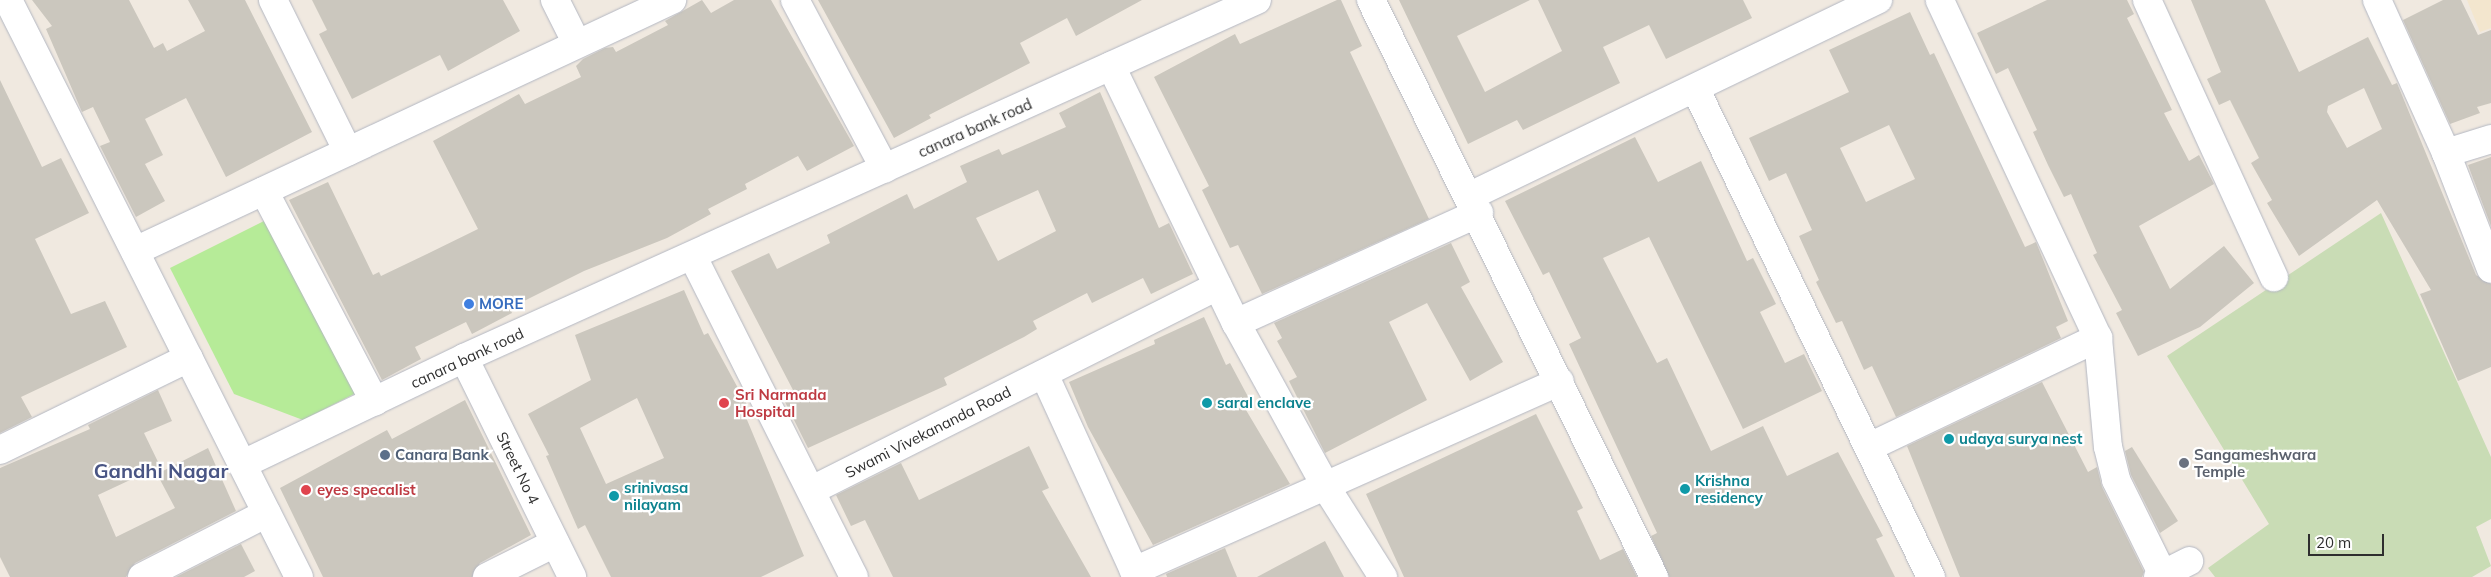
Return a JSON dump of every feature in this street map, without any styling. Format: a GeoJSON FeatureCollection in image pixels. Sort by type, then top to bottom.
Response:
{"type":"FeatureCollection","features":[{"type":"Feature","properties":{"kind":"street"},"geometry":{"type":"LineString","coordinates":[[8,0],[299,577]]}},
{"type":"Feature","properties":{"kind":"street"},"geometry":{"type":"LineString","coordinates":[[273,0],[348,152]]}},
{"type":"Feature","properties":{"kind":"street"},"geometry":{"type":"LineString","coordinates":[[555,0],[577,44]]}},
{"type":"Feature","properties":{"kind":"street"},"geometry":{"type":"LineString","coordinates":[[135,252],[672,0]]}},
{"type":"Feature","properties":{"kind":"street"},"geometry":{"type":"LineString","coordinates":[[795,0],[885,169]]}},
{"type":"Feature","properties":{"kind":"street","name":"canara bank road"},"geometry":{"type":"LineString","coordinates":[[243,464],[464,358],[693,257],[1257,0]]}},
{"type":"Feature","properties":{"kind":"street"},"geometry":{"type":"LineString","coordinates":[[1371,0],[1474,204],[1654,577]]}},
{"type":"Feature","properties":{"kind":"street"},"geometry":{"type":"LineString","coordinates":[[1236,323],[1474,204],[1696,88],[1878,0]]}},
{"type":"Feature","properties":{"kind":"street"},"geometry":{"type":"LineString","coordinates":[[1940,0],[2098,338],[2108,447],[2116,480],[2160,576],[2189,561]]}},
{"type":"Feature","properties":{"kind":"street"},"geometry":{"type":"LineString","coordinates":[[2147,0],[2274,277]]}},
{"type":"Feature","properties":{"kind":"street"},"geometry":{"type":"LineString","coordinates":[[2377,0],[2446,154],[2491,269]]}},
{"type":"Feature","properties":{"kind":"street"},"geometry":{"type":"LineString","coordinates":[[1111,66],[1236,323],[1326,487],[1383,577]]}},
{"type":"Feature","properties":{"kind":"street"},"geometry":{"type":"LineString","coordinates":[[1696,88],[1931,577]]}},
{"type":"Feature","properties":{"kind":"street"},"geometry":{"type":"LineString","coordinates":[[2446,154],[2491,139]]}},
{"type":"Feature","properties":{"kind":"street"},"geometry":{"type":"LineString","coordinates":[[264,191],[375,402]]}},
{"type":"Feature","properties":{"kind":"street"},"geometry":{"type":"LineString","coordinates":[[693,257],[812,490],[854,577]]}},
{"type":"Feature","properties":{"kind":"street","name":"Swami Vivekananda Road"},"geometry":{"type":"LineString","coordinates":[[812,490],[1218,286]]}},
{"type":"Feature","properties":{"kind":"street"},"geometry":{"type":"LineString","coordinates":[[1869,447],[2098,338]]}},
{"type":"Feature","properties":{"kind":"street"},"geometry":{"type":"LineString","coordinates":[[0,450],[189,358]]}},
{"type":"Feature","properties":{"kind":"street","name":"Street No 4"},"geometry":{"type":"LineString","coordinates":[[464,358],[572,577]]}},
{"type":"Feature","properties":{"kind":"street"},"geometry":{"type":"LineString","coordinates":[[1044,374],[1135,574],[1560,381]]}},
{"type":"Feature","properties":{"kind":"street"},"geometry":{"type":"LineString","coordinates":[[142,577],[267,513]]}},
{"type":"Feature","properties":{"kind":"street"},"geometry":{"type":"LineString","coordinates":[[487,577],[556,543]]}},
{"type":"Feature","properties":{"kind":"shaded area"},"geometry":{"type":"Polygon","coordinates":[[[2467,0],[2491,0],[2491,28],[2480,32],[2467,0]]]}},
{"type":"Feature","properties":{"kind":"green space"},"geometry":{"type":"Polygon","coordinates":[[[2381,213],[2491,457],[2491,519],[2476,527],[2491,566],[2472,577],[2215,577],[2208,568],[2269,524],[2167,356],[2381,213]]]}},
{"type":"Feature","properties":{"kind":"green space"},"geometry":{"type":"Polygon","coordinates":[[[268,219],[358,392],[303,420],[234,394],[170,268],[268,219]]]}},
{"type":"Feature","properties":{"kind":"building"},"geometry":{"type":"Polygon","coordinates":[[[32,0],[129,0],[154,48],[163,43],[167,51],[205,31],[188,0],[245,0],[312,132],[226,177],[186,98],[145,119],[163,155],[145,164],[165,201],[136,217],[100,146],[110,142],[93,107],[82,112],[46,29],[52,26],[32,0]]]}},
{"type":"Feature","properties":{"kind":"building"},"geometry":{"type":"Polygon","coordinates":[[[312,0],[503,0],[520,31],[448,71],[440,55],[352,99],[319,34],[327,30],[312,0]]]}},
{"type":"Feature","properties":{"kind":"building"},"geometry":{"type":"Polygon","coordinates":[[[702,0],[711,13],[734,0],[771,0],[854,146],[807,171],[798,156],[745,184],[747,189],[708,209],[711,214],[667,238],[584,271],[510,308],[512,313],[472,334],[466,322],[415,347],[421,359],[382,380],[289,200],[328,182],[373,275],[379,272],[381,276],[427,254],[478,229],[433,141],[519,94],[525,104],[581,77],[576,66],[583,59],[605,48],[613,47],[616,52],[668,25],[665,21],[702,0]]]}},
{"type":"Feature","properties":{"kind":"building"},"geometry":{"type":"Polygon","coordinates":[[[818,0],[1142,0],[1076,36],[1067,18],[1020,43],[1030,63],[929,115],[931,118],[894,138],[818,0]]]}},
{"type":"Feature","properties":{"kind":"building"},"geometry":{"type":"Polygon","coordinates":[[[1337,0],[1341,0],[1362,46],[1350,52],[1429,219],[1262,294],[1238,245],[1230,248],[1202,190],[1209,186],[1154,77],[1235,34],[1240,44],[1337,0]]]}},
{"type":"Feature","properties":{"kind":"building"},"geometry":{"type":"Polygon","coordinates":[[[1399,0],[1530,0],[1457,36],[1485,92],[1562,51],[1538,0],[1743,0],[1752,18],[1666,59],[1649,25],[1603,47],[1620,83],[1523,130],[1517,120],[1468,144],[1399,0]]]}},
{"type":"Feature","properties":{"kind":"building"},"geometry":{"type":"Polygon","coordinates":[[[2047,0],[2127,0],[2134,14],[2127,18],[2172,110],[2164,113],[2189,161],[2199,155],[2214,184],[2139,226],[2170,289],[2224,246],[2254,283],[2200,327],[2138,356],[2116,313],[2122,310],[2093,255],[2097,253],[2071,194],[2064,197],[2048,165],[2033,132],[2037,130],[2008,68],[1996,74],[1977,33],[2047,0]]]}},
{"type":"Feature","properties":{"kind":"building"},"geometry":{"type":"Polygon","coordinates":[[[2191,0],[2265,0],[2299,72],[2368,37],[2392,85],[2397,83],[2476,275],[2491,284],[2491,367],[2458,381],[2420,294],[2431,290],[2377,200],[2299,256],[2267,203],[2272,200],[2251,163],[2259,158],[2230,100],[2219,105],[2207,79],[2221,72],[2191,0]],[[2364,88],[2328,106],[2327,112],[2347,148],[2382,129],[2364,88]]]}},
{"type":"Feature","properties":{"kind":"building"},"geometry":{"type":"Polygon","coordinates":[[[2443,0],[2461,0],[2478,35],[2491,30],[2491,103],[2477,107],[2480,113],[2450,124],[2403,20],[2443,0]]]}},
{"type":"Feature","properties":{"kind":"building"},"geometry":{"type":"Polygon","coordinates":[[[1910,12],[1930,55],[1934,53],[2025,247],[2036,242],[2068,321],[2056,327],[2061,338],[1896,417],[1872,366],[1864,370],[1842,321],[1836,323],[1816,282],[1819,280],[1799,236],[1812,230],[1786,173],[1769,181],[1749,138],[1849,92],[1829,50],[1910,12]],[[1889,125],[1840,148],[1866,202],[1915,179],[1889,125]]]}},
{"type":"Feature","properties":{"kind":"building"},"geometry":{"type":"Polygon","coordinates":[[[0,80],[42,167],[61,158],[89,213],[35,239],[71,314],[105,301],[127,347],[21,397],[32,417],[0,433],[0,80]]]}},
{"type":"Feature","properties":{"kind":"building"},"geometry":{"type":"Polygon","coordinates":[[[1100,92],[1159,228],[1169,223],[1193,274],[1151,294],[1143,278],[1092,303],[1087,293],[1033,321],[1037,329],[1024,337],[944,378],[947,385],[808,448],[782,396],[793,390],[731,271],[769,253],[777,269],[830,243],[827,235],[907,194],[914,209],[967,182],[960,166],[999,149],[1002,155],[1066,127],[1059,113],[1100,92]],[[1038,190],[976,218],[998,261],[1056,231],[1038,190]]]}},
{"type":"Feature","properties":{"kind":"building"},"geometry":{"type":"Polygon","coordinates":[[[1635,137],[1658,182],[1701,161],[1747,261],[1753,258],[1776,304],[1760,312],[1785,363],[1804,354],[1822,391],[1743,429],[1649,237],[1603,258],[1657,363],[1667,358],[1711,451],[1763,426],[1787,476],[1838,452],[1883,536],[1876,539],[1895,577],[1669,577],[1651,536],[1657,533],[1569,344],[1581,338],[1549,272],[1543,275],[1505,201],[1635,137]]]}},
{"type":"Feature","properties":{"kind":"building"},"geometry":{"type":"Polygon","coordinates":[[[2491,157],[2491,226],[2468,165],[2491,157]]]}},
{"type":"Feature","properties":{"kind":"building"},"geometry":{"type":"Polygon","coordinates":[[[1451,243],[1470,282],[1461,287],[1503,362],[1470,381],[1427,303],[1389,322],[1427,400],[1325,453],[1289,381],[1297,377],[1277,341],[1282,338],[1274,323],[1451,243]]]}},
{"type":"Feature","properties":{"kind":"building"},"geometry":{"type":"Polygon","coordinates":[[[684,290],[704,335],[708,333],[751,412],[745,415],[804,556],[761,577],[611,577],[585,525],[578,529],[546,456],[549,455],[528,414],[591,380],[575,335],[684,290]],[[637,398],[580,428],[606,484],[664,458],[637,398]]]}},
{"type":"Feature","properties":{"kind":"building"},"geometry":{"type":"Polygon","coordinates":[[[1204,317],[1226,365],[1230,363],[1253,406],[1246,410],[1290,484],[1153,545],[1088,427],[1069,382],[1155,344],[1154,340],[1204,317]]]}},
{"type":"Feature","properties":{"kind":"building"},"geometry":{"type":"Polygon","coordinates":[[[2042,382],[2088,472],[2097,467],[2102,487],[2144,572],[2142,577],[1960,577],[1907,446],[2042,382]]]}},
{"type":"Feature","properties":{"kind":"building"},"geometry":{"type":"Polygon","coordinates":[[[158,390],[172,421],[144,433],[160,466],[98,495],[116,537],[175,508],[157,474],[208,448],[236,511],[135,563],[126,577],[10,577],[0,557],[0,468],[90,429],[88,425],[158,390]]]}},
{"type":"Feature","properties":{"kind":"building"},"geometry":{"type":"Polygon","coordinates":[[[465,400],[531,535],[480,563],[472,577],[323,577],[280,488],[387,430],[392,439],[465,400]]]}},
{"type":"Feature","properties":{"kind":"building"},"geometry":{"type":"Polygon","coordinates":[[[1536,414],[1583,508],[1577,511],[1600,560],[1623,549],[1637,577],[1404,577],[1366,494],[1536,414]]]}},
{"type":"Feature","properties":{"kind":"building"},"geometry":{"type":"Polygon","coordinates":[[[1029,446],[1049,488],[1042,491],[1091,577],[893,577],[865,520],[851,526],[836,495],[901,463],[919,500],[1029,446]]]}},
{"type":"Feature","properties":{"kind":"building"},"geometry":{"type":"Polygon","coordinates":[[[2132,447],[2178,521],[2160,533],[2131,475],[2125,451],[2132,447]]]}},
{"type":"Feature","properties":{"kind":"building"},"geometry":{"type":"Polygon","coordinates":[[[1325,541],[1344,577],[1257,577],[1325,541]]]}},
{"type":"Feature","properties":{"kind":"building"},"geometry":{"type":"Polygon","coordinates":[[[241,544],[255,571],[244,577],[176,577],[241,544]]]}},
{"type":"Feature","properties":{"kind":"building"},"geometry":{"type":"Polygon","coordinates":[[[1225,548],[1237,577],[1167,577],[1166,574],[1225,548]]]}},
{"type":"Feature","properties":{"kind":"place","name":"MORE"},"geometry":{"type":"Point","coordinates":[469,304]}},
{"type":"Feature","properties":{"kind":"place","name":"Sri Narmada Hospital"},"geometry":{"type":"Point","coordinates":[724,403]}},
{"type":"Feature","properties":{"kind":"place","name":"saral enclave"},"geometry":{"type":"Point","coordinates":[1207,403]}},
{"type":"Feature","properties":{"kind":"place","name":"udaya surya nest"},"geometry":{"type":"Point","coordinates":[1949,439]}},
{"type":"Feature","properties":{"kind":"place","name":"Canara Bank"},"geometry":{"type":"Point","coordinates":[385,455]}},
{"type":"Feature","properties":{"kind":"place","name":"Sangameshwara Temple"},"geometry":{"type":"Point","coordinates":[2184,463]}},
{"type":"Feature","properties":{"kind":"place","name":"Krishna residency"},"geometry":{"type":"Point","coordinates":[1685,489]}},
{"type":"Feature","properties":{"kind":"place","name":"eyes specalist"},"geometry":{"type":"Point","coordinates":[306,490]}},
{"type":"Feature","properties":{"kind":"place","name":"srinivasa nilayam"},"geometry":{"type":"Point","coordinates":[614,496]}},
{"type":"Feature","properties":{"kind":"district","name":"Gandhi Nagar"},"geometry":{"type":"Point","coordinates":[161,470]}}]}
